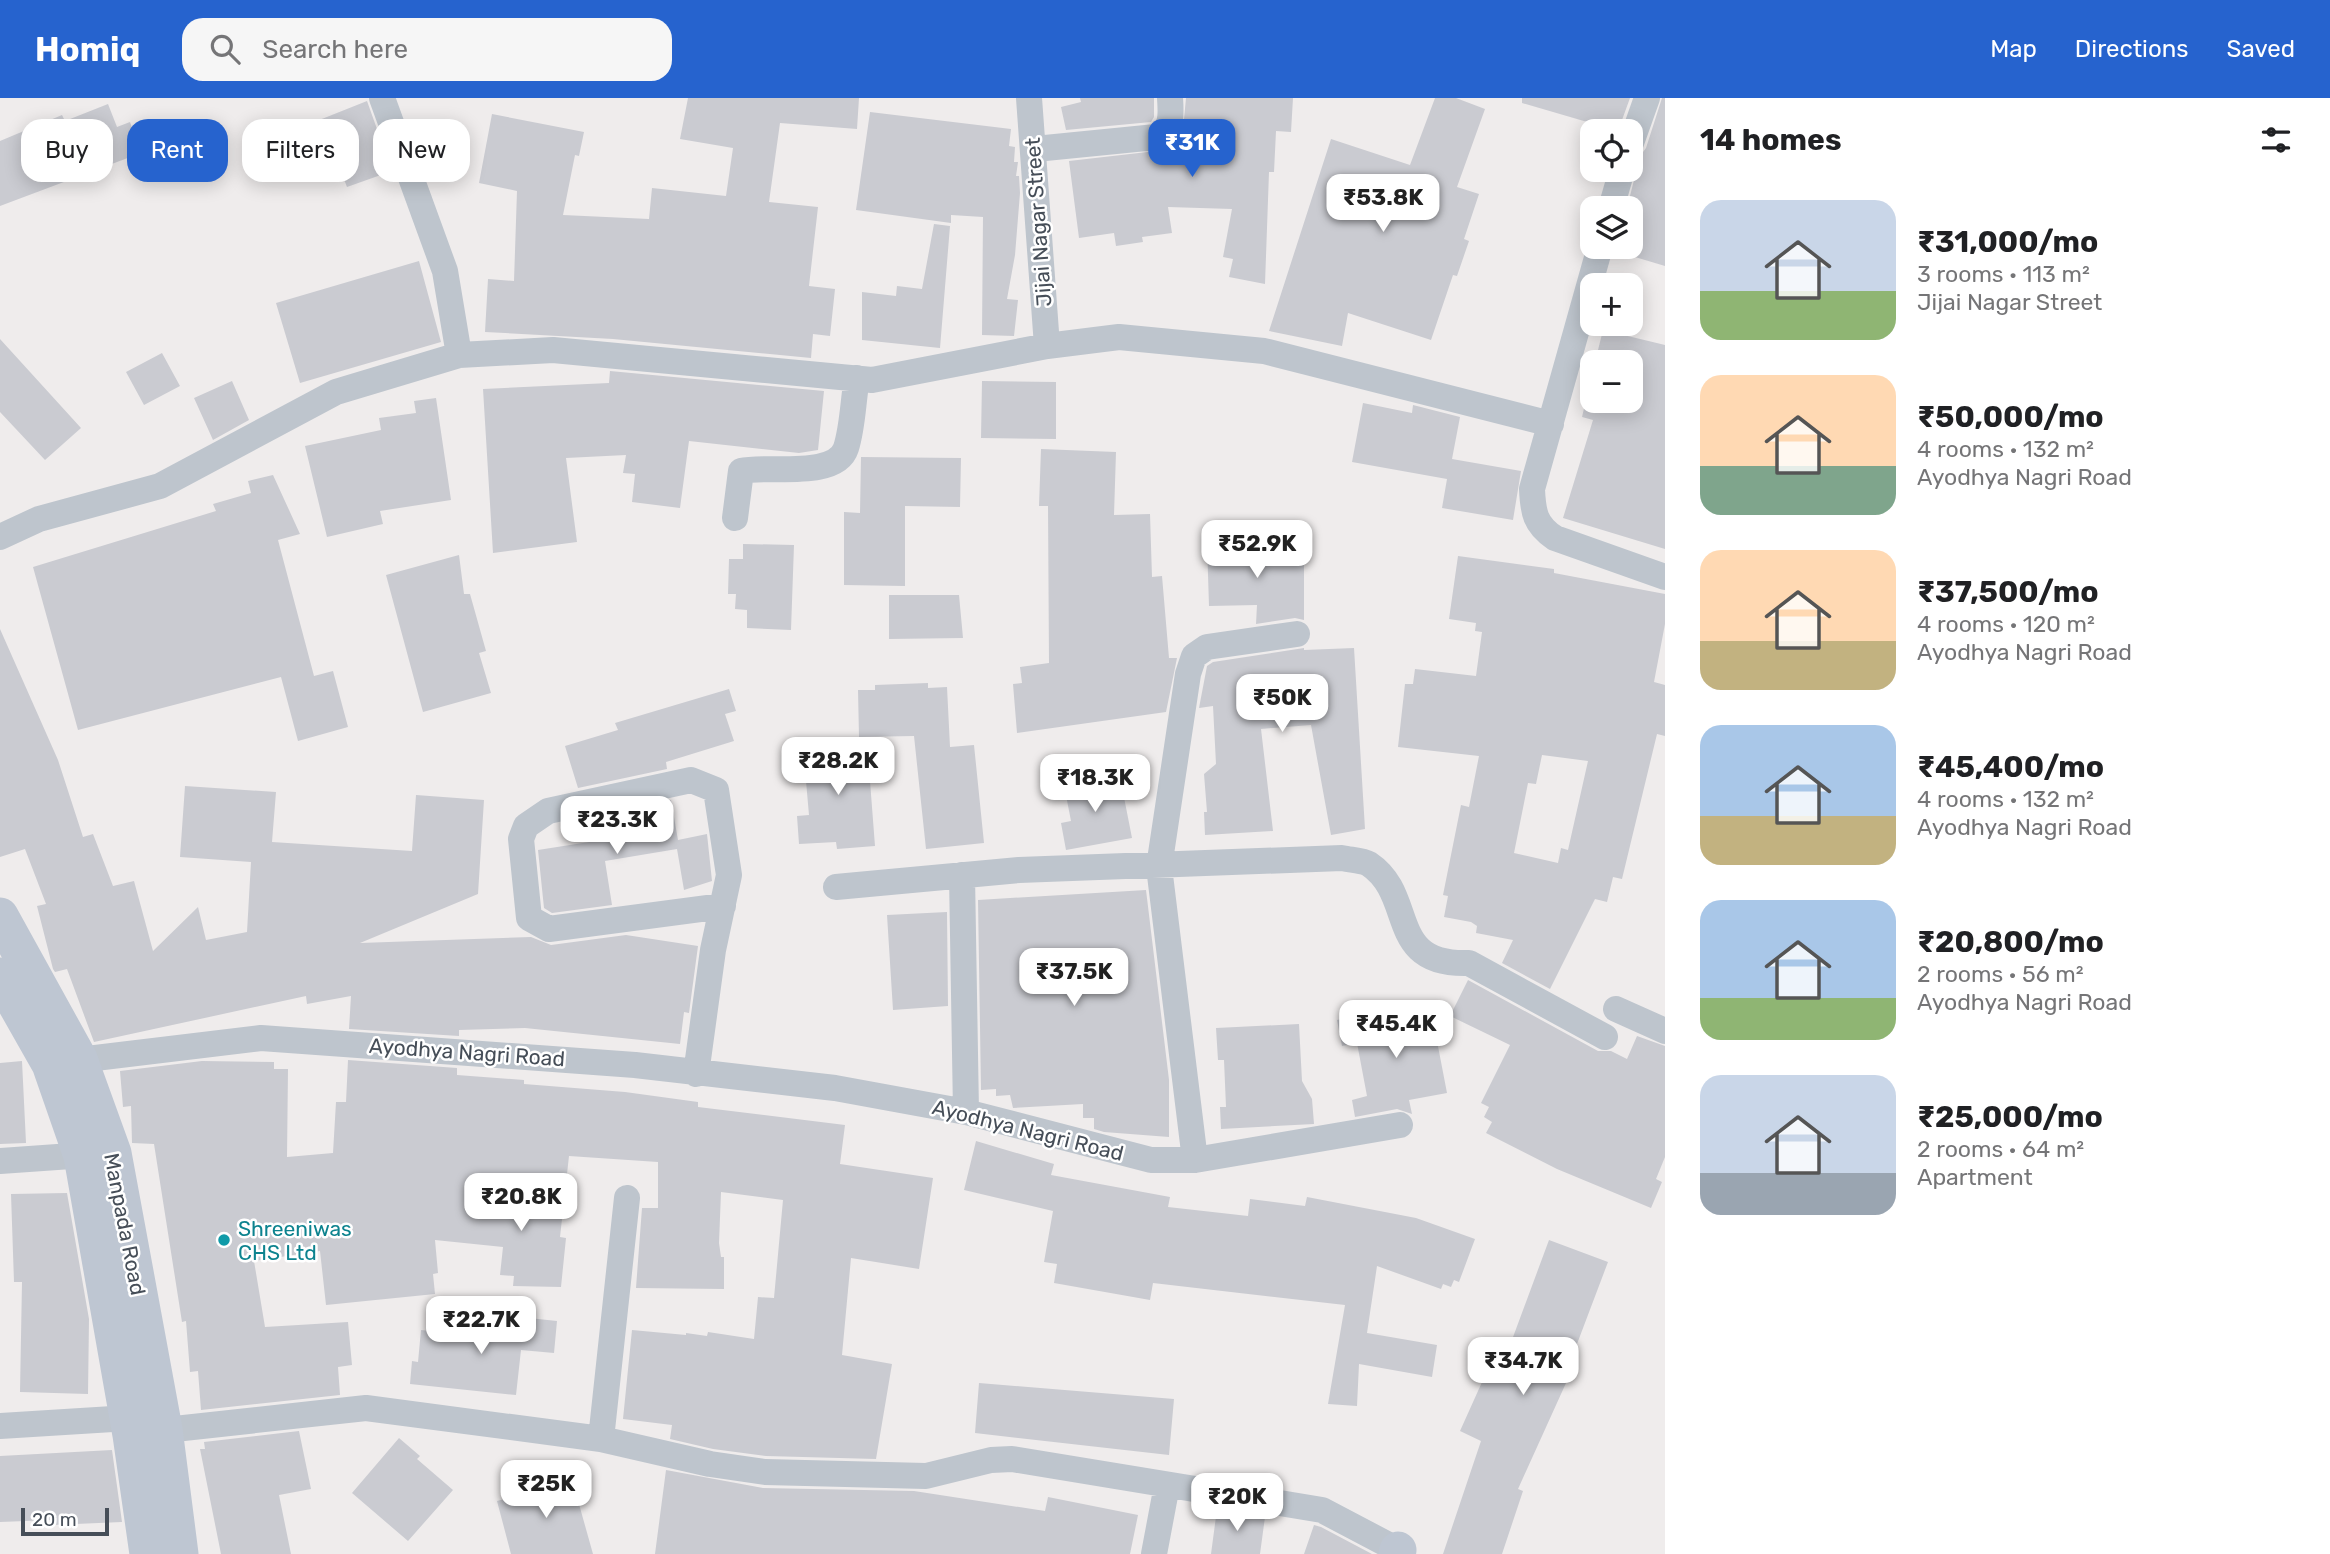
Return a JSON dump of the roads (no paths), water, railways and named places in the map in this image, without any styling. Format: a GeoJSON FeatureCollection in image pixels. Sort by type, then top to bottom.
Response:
{"type":"FeatureCollection","features":[{"type":"Feature","properties":{"kind":"main road","name":"Manpada Road"},"geometry":{"type":"LineString","coordinates":[[0,916],[65,1062],[98,1155],[146,1425],[180,1554]]}},
{"type":"Feature","properties":{"kind":"main road","name":"Manpada Road"},"geometry":{"type":"LineString","coordinates":[[0,976],[65,1062]]}},
{"type":"Feature","properties":{"kind":"main road","name":"Manpada Road"},"geometry":{"type":"LineString","coordinates":[[146,1425],[148,1554]]}},
{"type":"Feature","properties":{"kind":"street"},"geometry":{"type":"LineString","coordinates":[[382,98],[445,271],[458,355]]}},
{"type":"Feature","properties":{"kind":"street","name":"Jijai Nagar Street"},"geometry":{"type":"LineString","coordinates":[[1029,98],[1035,149],[1046,346]]}},
{"type":"Feature","properties":{"kind":"street"},"geometry":{"type":"LineString","coordinates":[[1035,149],[1156,137],[1166,132],[1171,119],[1170,98]]}},
{"type":"Feature","properties":{"kind":"street"},"geometry":{"type":"LineString","coordinates":[[1640,119],[1647,98]]}},
{"type":"Feature","properties":{"kind":"street"},"geometry":{"type":"LineString","coordinates":[[1597,259],[1532,489],[1533,514],[1542,530],[1555,538],[1665,577]]}},
{"type":"Feature","properties":{"kind":"street"},"geometry":{"type":"LineString","coordinates":[[0,537],[39,519],[160,486],[337,392],[458,355],[553,350],[872,380],[1046,346],[1119,337],[1264,351],[1551,424]]}},
{"type":"Feature","properties":{"kind":"street"},"geometry":{"type":"LineString","coordinates":[[735,518],[741,471],[755,468],[823,467],[839,461],[846,448],[857,378]]}},
{"type":"Feature","properties":{"kind":"street"},"geometry":{"type":"LineString","coordinates":[[1195,1160],[1159,867],[1188,674],[1194,656],[1207,647],[1297,634]]}},
{"type":"Feature","properties":{"kind":"street"},"geometry":{"type":"LineString","coordinates":[[696,1074],[713,950],[723,906],[729,875],[726,840],[716,790],[691,780],[548,811],[526,826],[521,839],[529,918],[549,929],[723,906]]}},
{"type":"Feature","properties":{"kind":"street"},"geometry":{"type":"LineString","coordinates":[[836,887],[1019,870],[1159,867],[1342,858],[1367,862],[1383,877],[1412,941],[1422,953],[1448,964],[1469,963],[1605,1037]]}},
{"type":"Feature","properties":{"kind":"street"},"geometry":{"type":"LineString","coordinates":[[962,875],[966,1112]]}},
{"type":"Feature","properties":{"kind":"street"},"geometry":{"type":"LineString","coordinates":[[1616,1009],[1665,1031]]}},
{"type":"Feature","properties":{"kind":"street","name":"Ayodhya Nagri Road"},"geometry":{"type":"LineString","coordinates":[[65,1062],[261,1038],[609,1062],[835,1088],[966,1112],[1151,1160],[1195,1160],[1400,1125]]}},
{"type":"Feature","properties":{"kind":"street"},"geometry":{"type":"LineString","coordinates":[[0,1161],[98,1155]]}},
{"type":"Feature","properties":{"kind":"street"},"geometry":{"type":"LineString","coordinates":[[601,1439],[627,1198]]}},
{"type":"Feature","properties":{"kind":"street"},"geometry":{"type":"LineString","coordinates":[[0,1426],[146,1425],[366,1408],[601,1439],[710,1464],[765,1472],[926,1476],[991,1460],[1012,1459],[1322,1510],[1398,1552]]}},
{"type":"Feature","properties":{"kind":"street"},"geometry":{"type":"LineString","coordinates":[[1154,1554],[1167,1485]]}},
{"type":"Feature","properties":{"kind":"place","name":"Shreeniwas CHS Ltd"},"geometry":{"type":"Point","coordinates":[224,1240]}}]}
